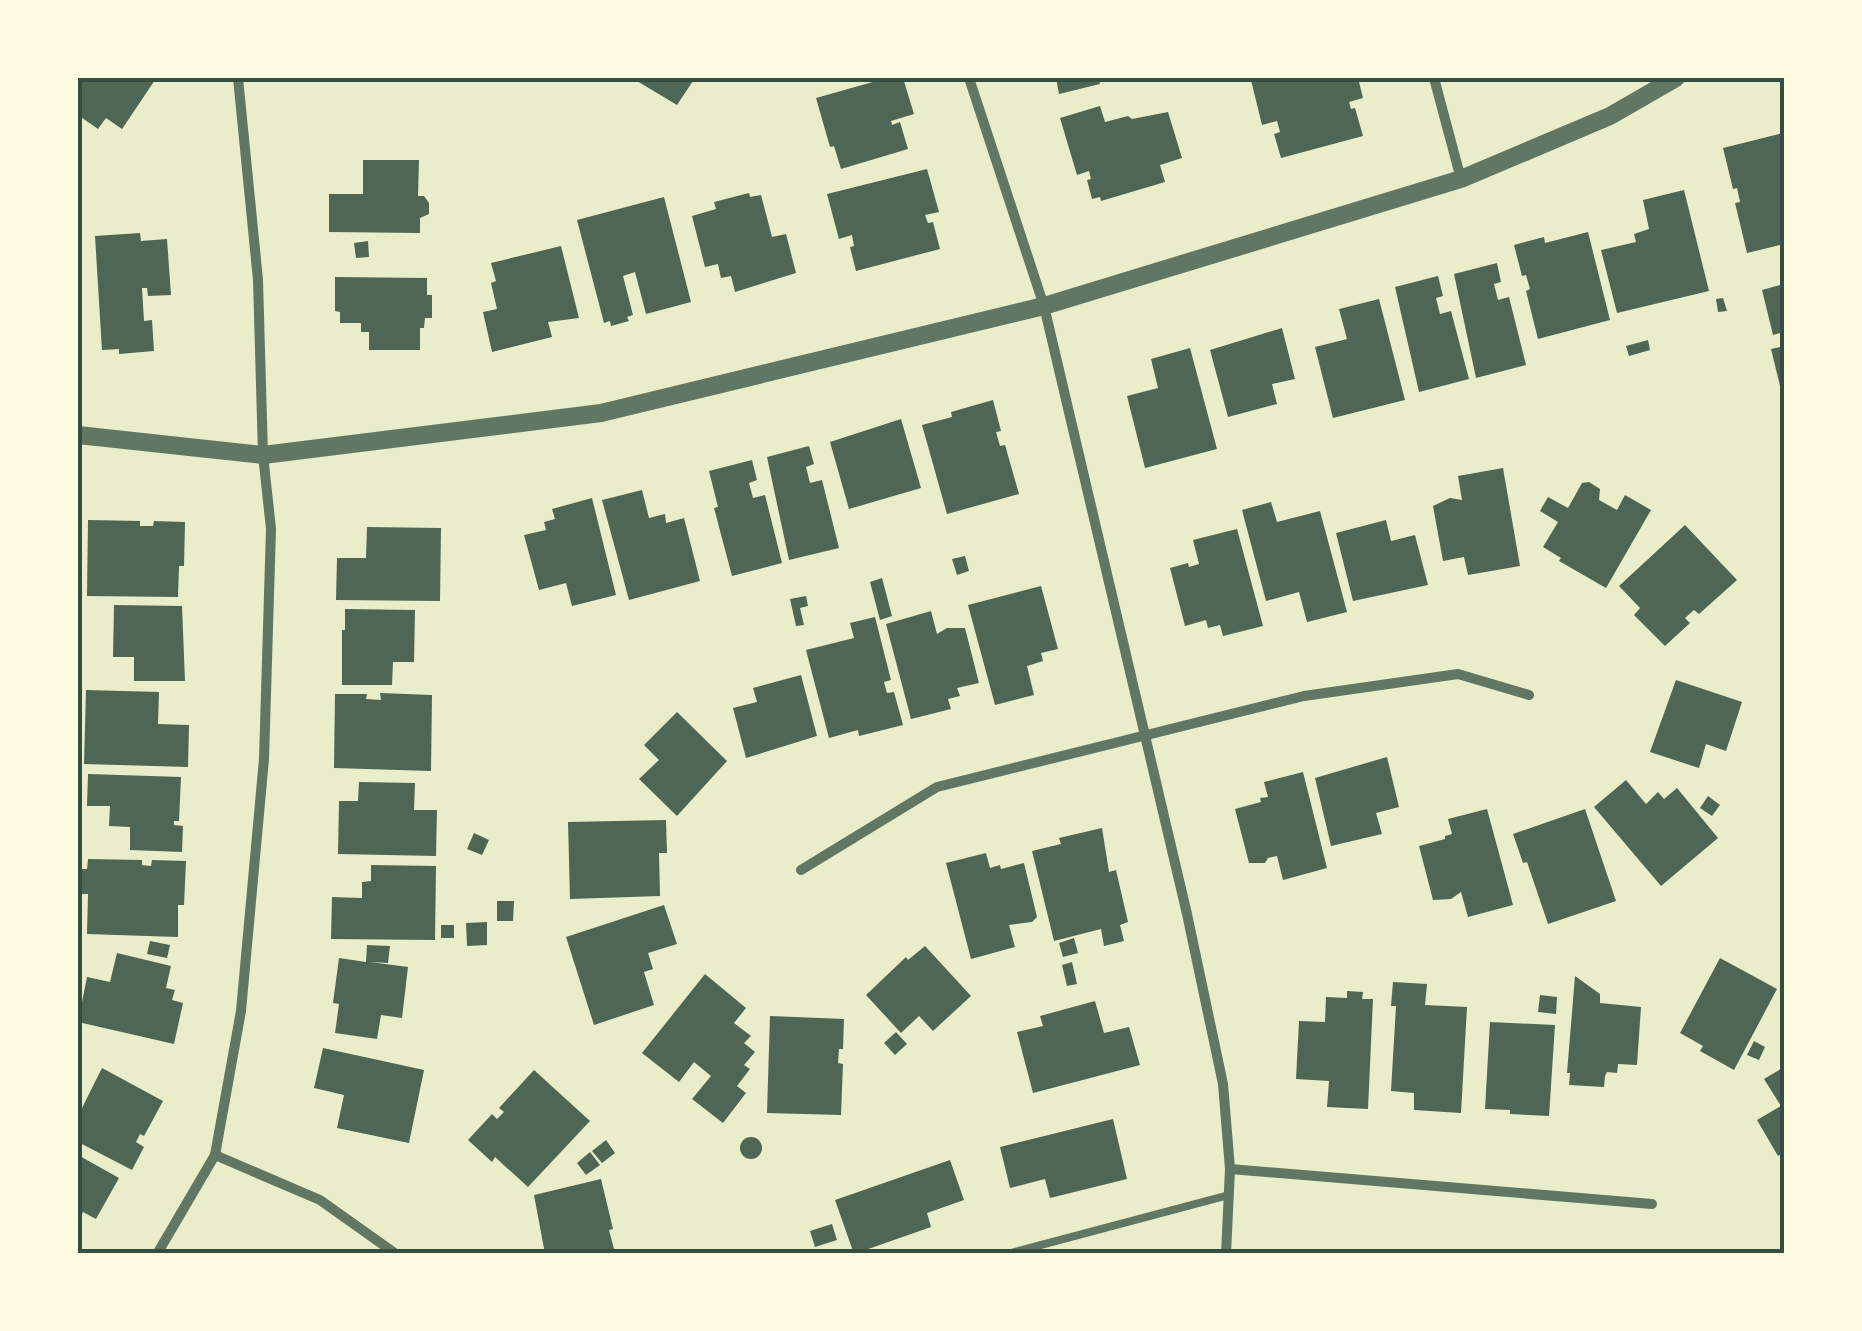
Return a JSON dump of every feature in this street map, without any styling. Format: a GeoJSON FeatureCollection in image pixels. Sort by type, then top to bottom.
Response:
{"type":"FeatureCollection","features":[{"type":"Feature","properties":{"kind":"street"},"geometry":{"type":"LineString","coordinates":[[157,1254],[216,1155],[241,1012],[264,760],[271,529],[263,455],[258,280],[238,78]]}},
{"type":"Feature","properties":{"kind":"street"},"geometry":{"type":"LineString","coordinates":[[969,78],[1044,306],[1222,1084],[1230,1170],[1226,1254]]}},
{"type":"Feature","properties":{"kind":"street"},"geometry":{"type":"LineString","coordinates":[[1434,78],[1461,179]]}},
{"type":"Feature","properties":{"kind":"street"},"geometry":{"type":"LineString","coordinates":[[78,435],[263,455],[601,413],[1044,306],[1461,179],[1610,116],[1676,78]]}},
{"type":"Feature","properties":{"kind":"street"},"geometry":{"type":"LineString","coordinates":[[802,870],[938,787],[1304,696],[1458,674],[1530,695]]}},
{"type":"Feature","properties":{"kind":"street"},"geometry":{"type":"LineString","coordinates":[[216,1155],[320,1200],[396,1254]]}},
{"type":"Feature","properties":{"kind":"street"},"geometry":{"type":"LineString","coordinates":[[1230,1170],[1652,1204]]}},
{"type":"Feature","properties":{"kind":"lane"},"geometry":{"type":"LineString","coordinates":[[1007,1254],[1229,1196]]}},
{"type":"Feature","properties":{"kind":"building"},"geometry":{"type":"Polygon","coordinates":[[[78,78],[155,80],[122,129],[106,118],[98,129],[78,115],[78,78]]]}},
{"type":"Feature","properties":{"kind":"building"},"geometry":{"type":"Polygon","coordinates":[[[632,78],[695,78],[677,105],[632,78]]]}},
{"type":"Feature","properties":{"kind":"building"},"geometry":{"type":"Polygon","coordinates":[[[887,78],[903,78],[914,114],[891,121],[892,125],[900,122],[908,149],[841,169],[834,146],[830,147],[816,98],[887,78]]]}},
{"type":"Feature","properties":{"kind":"building"},"geometry":{"type":"Polygon","coordinates":[[[1056,78],[1099,78],[1100,84],[1059,94],[1056,78]]]}},
{"type":"Feature","properties":{"kind":"building"},"geometry":{"type":"Polygon","coordinates":[[[1358,78],[1363,98],[1349,102],[1351,109],[1355,108],[1363,136],[1281,158],[1274,134],[1280,132],[1277,121],[1262,125],[1251,80],[1358,78]]]}},
{"type":"Feature","properties":{"kind":"building"},"geometry":{"type":"Polygon","coordinates":[[[1100,106],[1105,122],[1168,112],[1182,158],[1160,165],[1165,182],[1101,201],[1100,197],[1092,199],[1089,171],[1077,175],[1060,118],[1100,106]]]}},
{"type":"Feature","properties":{"kind":"building"},"geometry":{"type":"Polygon","coordinates":[[[1783,133],[1784,244],[1747,253],[1735,203],[1740,202],[1737,188],[1733,189],[1723,148],[1783,133]]]}},
{"type":"Feature","properties":{"kind":"building"},"geometry":{"type":"Polygon","coordinates":[[[363,160],[419,160],[418,196],[424,196],[429,203],[429,214],[420,218],[420,233],[329,232],[329,194],[363,194],[363,160]]]}},
{"type":"Feature","properties":{"kind":"building"},"geometry":{"type":"Polygon","coordinates":[[[927,169],[939,212],[925,215],[928,223],[933,222],[940,249],[856,271],[850,247],[854,246],[852,235],[839,239],[827,194],[927,169]]]}},
{"type":"Feature","properties":{"kind":"building"},"geometry":{"type":"Polygon","coordinates":[[[1684,190],[1709,291],[1617,313],[1601,250],[1636,242],[1634,234],[1649,229],[1643,200],[1684,190]]]}},
{"type":"Feature","properties":{"kind":"building"},"geometry":{"type":"Polygon","coordinates":[[[749,193],[750,197],[761,195],[772,237],[786,234],[796,273],[735,292],[731,276],[721,278],[718,264],[705,267],[692,216],[716,209],[714,202],[749,193]]]}},
{"type":"Feature","properties":{"kind":"building"},"geometry":{"type":"Polygon","coordinates":[[[664,197],[691,302],[646,314],[635,272],[623,276],[633,315],[627,317],[629,321],[611,326],[610,321],[604,323],[577,220],[664,197]]]}},
{"type":"Feature","properties":{"kind":"building"},"geometry":{"type":"Polygon","coordinates":[[[1588,232],[1610,320],[1538,339],[1526,291],[1530,289],[1526,275],[1522,276],[1514,245],[1544,237],[1545,243],[1588,232]]]}},
{"type":"Feature","properties":{"kind":"building"},"geometry":{"type":"Polygon","coordinates":[[[140,233],[141,241],[167,239],[171,295],[148,296],[147,288],[142,288],[144,321],[152,320],[154,351],[119,354],[119,349],[102,350],[95,236],[140,233]]]}},
{"type":"Feature","properties":{"kind":"building"},"geometry":{"type":"Polygon","coordinates":[[[368,241],[369,257],[356,258],[354,243],[368,241]]]}},
{"type":"Feature","properties":{"kind":"building"},"geometry":{"type":"Polygon","coordinates":[[[561,246],[579,318],[548,322],[552,337],[492,352],[483,312],[497,309],[491,263],[561,246]]]}},
{"type":"Feature","properties":{"kind":"building"},"geometry":{"type":"Polygon","coordinates":[[[1497,263],[1501,282],[1494,284],[1498,300],[1509,297],[1526,365],[1476,378],[1454,274],[1497,263]]]}},
{"type":"Feature","properties":{"kind":"building"},"geometry":{"type":"Polygon","coordinates":[[[1438,276],[1443,296],[1436,298],[1440,314],[1451,311],[1469,379],[1419,392],[1395,287],[1438,276]]]}},
{"type":"Feature","properties":{"kind":"building"},"geometry":{"type":"Polygon","coordinates":[[[335,277],[427,278],[432,318],[425,318],[424,328],[420,328],[420,350],[369,350],[369,332],[361,332],[361,323],[340,323],[340,312],[335,311],[335,277]]]}},
{"type":"Feature","properties":{"kind":"building"},"geometry":{"type":"Polygon","coordinates":[[[1784,284],[1784,332],[1773,335],[1762,290],[1784,284]]]}},
{"type":"Feature","properties":{"kind":"building"},"geometry":{"type":"Polygon","coordinates":[[[1723,298],[1727,311],[1718,312],[1716,299],[1723,298]]]}},
{"type":"Feature","properties":{"kind":"building"},"geometry":{"type":"Polygon","coordinates":[[[1379,299],[1405,400],[1333,418],[1315,347],[1347,339],[1339,309],[1379,299]]]}},
{"type":"Feature","properties":{"kind":"building"},"geometry":{"type":"Polygon","coordinates":[[[1282,328],[1295,379],[1272,384],[1277,404],[1228,417],[1210,350],[1282,328]]]}},
{"type":"Feature","properties":{"kind":"building"},"geometry":{"type":"Polygon","coordinates":[[[1648,340],[1650,350],[1629,356],[1626,346],[1648,340]]]}},
{"type":"Feature","properties":{"kind":"building"},"geometry":{"type":"Polygon","coordinates":[[[1784,346],[1784,398],[1783,398],[1771,349],[1784,346]]]}},
{"type":"Feature","properties":{"kind":"building"},"geometry":{"type":"Polygon","coordinates":[[[1190,348],[1217,449],[1145,468],[1127,396],[1158,388],[1151,359],[1190,348]]]}},
{"type":"Feature","properties":{"kind":"building"},"geometry":{"type":"Polygon","coordinates":[[[993,400],[1001,431],[996,432],[1000,446],[1005,445],[1019,494],[947,514],[922,425],[993,400]]]}},
{"type":"Feature","properties":{"kind":"building"},"geometry":{"type":"Polygon","coordinates":[[[901,419],[921,488],[849,509],[830,442],[901,419]]]}},
{"type":"Feature","properties":{"kind":"building"},"geometry":{"type":"Polygon","coordinates":[[[809,446],[814,464],[806,467],[810,483],[822,480],[839,548],[789,560],[767,457],[809,446]]]}},
{"type":"Feature","properties":{"kind":"building"},"geometry":{"type":"Polygon","coordinates":[[[752,460],[757,480],[749,483],[753,498],[765,495],[782,563],[732,576],[714,508],[718,507],[709,471],[752,460]]]}},
{"type":"Feature","properties":{"kind":"building"},"geometry":{"type":"Polygon","coordinates":[[[1503,468],[1520,566],[1468,575],[1464,557],[1443,561],[1433,506],[1450,498],[1462,500],[1458,476],[1503,468]]]}},
{"type":"Feature","properties":{"kind":"building"},"geometry":{"type":"Polygon","coordinates":[[[1589,482],[1600,489],[1599,500],[1617,510],[1625,495],[1651,510],[1606,588],[1559,561],[1561,558],[1543,547],[1558,522],[1540,511],[1548,497],[1568,508],[1582,483],[1589,482]]]}},
{"type":"Feature","properties":{"kind":"building"},"geometry":{"type":"Polygon","coordinates":[[[642,490],[649,518],[665,514],[666,523],[684,518],[700,581],[629,600],[602,500],[642,490]]]}},
{"type":"Feature","properties":{"kind":"building"},"geometry":{"type":"Polygon","coordinates":[[[592,498],[616,595],[572,606],[566,583],[539,590],[524,535],[546,530],[544,522],[555,519],[552,509],[592,498]]]}},
{"type":"Feature","properties":{"kind":"building"},"geometry":{"type":"Polygon","coordinates":[[[1271,502],[1277,522],[1320,511],[1347,612],[1307,622],[1299,592],[1266,601],[1242,510],[1271,502]]]}},
{"type":"Feature","properties":{"kind":"building"},"geometry":{"type":"Polygon","coordinates":[[[88,520],[140,521],[140,526],[153,526],[154,521],[185,522],[184,566],[179,566],[178,597],[87,596],[88,520]]]}},
{"type":"Feature","properties":{"kind":"building"},"geometry":{"type":"Polygon","coordinates":[[[1386,520],[1391,541],[1415,535],[1428,585],[1353,601],[1336,533],[1386,520]]]}},
{"type":"Feature","properties":{"kind":"building"},"geometry":{"type":"Polygon","coordinates":[[[1685,525],[1737,580],[1699,614],[1694,610],[1685,618],[1690,623],[1665,646],[1634,615],[1640,608],[1619,586],[1685,525]]]}},
{"type":"Feature","properties":{"kind":"building"},"geometry":{"type":"Polygon","coordinates":[[[367,527],[441,528],[440,601],[336,600],[337,558],[366,558],[367,527]]]}},
{"type":"Feature","properties":{"kind":"building"},"geometry":{"type":"Polygon","coordinates":[[[1237,529],[1263,626],[1223,636],[1220,625],[1208,628],[1206,620],[1185,626],[1170,568],[1199,564],[1193,540],[1237,529]]]}},
{"type":"Feature","properties":{"kind":"building"},"geometry":{"type":"Polygon","coordinates":[[[965,556],[969,571],[957,575],[952,559],[965,556]]]}},
{"type":"Feature","properties":{"kind":"building"},"geometry":{"type":"Polygon","coordinates":[[[882,578],[892,616],[880,620],[870,582],[882,578]]]}},
{"type":"Feature","properties":{"kind":"building"},"geometry":{"type":"Polygon","coordinates":[[[1041,586],[1058,649],[1041,653],[1043,661],[1027,666],[1034,695],[995,705],[968,605],[1041,586]]]}},
{"type":"Feature","properties":{"kind":"building"},"geometry":{"type":"Polygon","coordinates":[[[806,596],[808,606],[800,608],[804,625],[796,626],[790,599],[806,596]]]}},
{"type":"Feature","properties":{"kind":"building"},"geometry":{"type":"Polygon","coordinates":[[[114,605],[182,606],[185,681],[134,681],[134,657],[113,657],[114,605]]]}},
{"type":"Feature","properties":{"kind":"building"},"geometry":{"type":"Polygon","coordinates":[[[345,609],[415,610],[414,662],[393,662],[392,685],[342,685],[345,609]]]}},
{"type":"Feature","properties":{"kind":"building"},"geometry":{"type":"Polygon","coordinates":[[[931,611],[937,634],[947,628],[965,628],[979,683],[957,688],[960,696],[948,699],[951,709],[911,719],[886,624],[931,611]]]}},
{"type":"Feature","properties":{"kind":"building"},"geometry":{"type":"Polygon","coordinates":[[[875,617],[891,680],[884,682],[887,693],[894,692],[903,725],[859,736],[858,730],[829,738],[806,650],[854,638],[850,623],[875,617]]]}},
{"type":"Feature","properties":{"kind":"building"},"geometry":{"type":"Polygon","coordinates":[[[801,675],[817,736],[746,758],[733,708],[757,702],[753,688],[801,675]]]}},
{"type":"Feature","properties":{"kind":"building"},"geometry":{"type":"Polygon","coordinates":[[[1676,680],[1742,702],[1726,751],[1706,744],[1699,768],[1650,752],[1676,680]]]}},
{"type":"Feature","properties":{"kind":"building"},"geometry":{"type":"Polygon","coordinates":[[[86,690],[159,692],[158,724],[189,725],[188,767],[84,764],[86,690]]]}},
{"type":"Feature","properties":{"kind":"building"},"geometry":{"type":"Polygon","coordinates":[[[380,693],[432,695],[431,771],[334,768],[335,694],[367,694],[366,699],[381,700],[380,693]]]}},
{"type":"Feature","properties":{"kind":"building"},"geometry":{"type":"Polygon","coordinates":[[[677,712],[727,761],[677,816],[639,779],[659,760],[644,745],[677,712]]]}},
{"type":"Feature","properties":{"kind":"building"},"geometry":{"type":"Polygon","coordinates":[[[1387,757],[1399,807],[1376,813],[1382,834],[1331,846],[1315,778],[1387,757]]]}},
{"type":"Feature","properties":{"kind":"building"},"geometry":{"type":"Polygon","coordinates":[[[1303,772],[1327,868],[1283,880],[1277,856],[1265,863],[1249,863],[1235,809],[1268,797],[1264,782],[1303,772]]]}},
{"type":"Feature","properties":{"kind":"building"},"geometry":{"type":"Polygon","coordinates":[[[88,774],[181,777],[179,821],[174,821],[174,825],[183,826],[182,852],[130,850],[130,827],[109,826],[110,806],[87,806],[88,774]]]}},
{"type":"Feature","properties":{"kind":"building"},"geometry":{"type":"Polygon","coordinates":[[[1626,780],[1646,804],[1658,792],[1664,799],[1677,788],[1718,838],[1661,886],[1594,807],[1626,780]]]}},
{"type":"Feature","properties":{"kind":"building"},"geometry":{"type":"Polygon","coordinates":[[[359,782],[415,783],[414,810],[437,810],[436,856],[338,854],[339,801],[358,801],[359,782]]]}},
{"type":"Feature","properties":{"kind":"building"},"geometry":{"type":"Polygon","coordinates":[[[1708,796],[1720,805],[1712,816],[1700,808],[1708,796]]]}},
{"type":"Feature","properties":{"kind":"building"},"geometry":{"type":"Polygon","coordinates":[[[1487,809],[1513,905],[1468,917],[1461,892],[1451,899],[1433,900],[1419,846],[1452,834],[1448,819],[1487,809]]]}},
{"type":"Feature","properties":{"kind":"building"},"geometry":{"type":"Polygon","coordinates":[[[1585,809],[1616,901],[1548,924],[1513,834],[1585,809]]]}},
{"type":"Feature","properties":{"kind":"building"},"geometry":{"type":"Polygon","coordinates":[[[666,820],[667,853],[659,853],[660,896],[570,899],[568,822],[666,820]]]}},
{"type":"Feature","properties":{"kind":"building"},"geometry":{"type":"Polygon","coordinates":[[[1102,828],[1109,872],[1116,870],[1128,922],[1120,925],[1124,941],[1104,946],[1101,929],[1054,941],[1032,851],[1061,844],[1059,838],[1102,828]]]}},
{"type":"Feature","properties":{"kind":"building"},"geometry":{"type":"Polygon","coordinates":[[[474,833],[489,840],[482,855],[467,849],[474,833]]]}},
{"type":"Feature","properties":{"kind":"building"},"geometry":{"type":"Polygon","coordinates":[[[986,853],[990,868],[1024,863],[1037,917],[1032,922],[1009,925],[1015,947],[971,959],[946,863],[986,853]]]}},
{"type":"Feature","properties":{"kind":"building"},"geometry":{"type":"Polygon","coordinates":[[[88,859],[142,860],[142,865],[151,866],[152,860],[186,861],[184,905],[178,905],[178,937],[87,934],[88,894],[78,894],[78,869],[87,869],[88,859]]]}},
{"type":"Feature","properties":{"kind":"building"},"geometry":{"type":"Polygon","coordinates":[[[371,865],[436,866],[435,940],[331,939],[332,897],[362,898],[362,882],[371,881],[371,865]]]}},
{"type":"Feature","properties":{"kind":"building"},"geometry":{"type":"Polygon","coordinates":[[[497,901],[514,901],[513,921],[497,921],[497,901]]]}},
{"type":"Feature","properties":{"kind":"building"},"geometry":{"type":"Polygon","coordinates":[[[664,905],[677,944],[648,953],[653,969],[644,972],[654,1005],[594,1025],[566,937],[664,905]]]}},
{"type":"Feature","properties":{"kind":"building"},"geometry":{"type":"Polygon","coordinates":[[[487,922],[487,945],[467,946],[466,923],[487,922]]]}},
{"type":"Feature","properties":{"kind":"building"},"geometry":{"type":"Polygon","coordinates":[[[441,925],[454,925],[454,938],[441,938],[441,925]]]}},
{"type":"Feature","properties":{"kind":"building"},"geometry":{"type":"Polygon","coordinates":[[[1074,938],[1078,953],[1063,957],[1059,943],[1074,938]]]}},
{"type":"Feature","properties":{"kind":"building"},"geometry":{"type":"Polygon","coordinates":[[[150,941],[170,945],[167,958],[147,954],[150,941]]]}},
{"type":"Feature","properties":{"kind":"building"},"geometry":{"type":"Polygon","coordinates":[[[367,945],[390,946],[388,963],[370,962],[408,967],[402,1018],[381,1015],[377,1039],[335,1033],[339,1004],[333,1003],[339,958],[366,962],[367,945]]]}},
{"type":"Feature","properties":{"kind":"building"},"geometry":{"type":"Polygon","coordinates":[[[925,946],[971,996],[933,1031],[919,1016],[901,1033],[866,995],[906,957],[908,960],[925,946]]]}},
{"type":"Feature","properties":{"kind":"building"},"geometry":{"type":"Polygon","coordinates":[[[117,953],[171,966],[166,988],[175,990],[172,1000],[183,1003],[174,1044],[78,1022],[87,977],[110,982],[117,953]]]}},
{"type":"Feature","properties":{"kind":"building"},"geometry":{"type":"Polygon","coordinates":[[[1720,958],[1777,989],[1734,1070],[1700,1051],[1703,1046],[1680,1033],[1720,958]]]}},
{"type":"Feature","properties":{"kind":"building"},"geometry":{"type":"Polygon","coordinates":[[[1072,962],[1077,984],[1067,986],[1062,965],[1072,962]]]}},
{"type":"Feature","properties":{"kind":"building"},"geometry":{"type":"Polygon","coordinates":[[[705,974],[746,1008],[734,1023],[751,1036],[744,1043],[755,1052],[744,1065],[750,1069],[737,1086],[746,1093],[723,1123],[692,1099],[711,1076],[694,1062],[679,1082],[642,1053],[705,974]]]}},
{"type":"Feature","properties":{"kind":"building"},"geometry":{"type":"Polygon","coordinates":[[[1575,976],[1600,994],[1600,1003],[1641,1007],[1637,1065],[1618,1064],[1617,1073],[1607,1072],[1604,1087],[1569,1085],[1575,976]]]}},
{"type":"Feature","properties":{"kind":"building"},"geometry":{"type":"Polygon","coordinates":[[[1393,982],[1427,984],[1425,1005],[1467,1007],[1461,1113],[1414,1110],[1414,1093],[1391,1091],[1396,1006],[1391,1006],[1393,982]]]}},
{"type":"Feature","properties":{"kind":"building"},"geometry":{"type":"Polygon","coordinates":[[[1347,991],[1363,992],[1362,999],[1373,999],[1368,1109],[1327,1107],[1329,1081],[1296,1079],[1299,1021],[1325,1022],[1326,997],[1347,998],[1347,991]]]}},
{"type":"Feature","properties":{"kind":"building"},"geometry":{"type":"Polygon","coordinates":[[[1540,995],[1557,997],[1556,1014],[1538,1012],[1540,995]]]}},
{"type":"Feature","properties":{"kind":"building"},"geometry":{"type":"Polygon","coordinates":[[[1095,1001],[1104,1033],[1129,1027],[1140,1065],[1033,1093],[1017,1032],[1043,1026],[1040,1016],[1095,1001]]]}},
{"type":"Feature","properties":{"kind":"building"},"geometry":{"type":"Polygon","coordinates":[[[770,1016],[844,1019],[843,1049],[839,1049],[838,1063],[843,1064],[841,1115],[767,1113],[770,1016]]]}},
{"type":"Feature","properties":{"kind":"building"},"geometry":{"type":"Polygon","coordinates":[[[1490,1022],[1555,1025],[1549,1116],[1485,1109],[1490,1022]]]}},
{"type":"Feature","properties":{"kind":"building"},"geometry":{"type":"Polygon","coordinates":[[[896,1032],[907,1044],[895,1055],[884,1043],[896,1032]]]}},
{"type":"Feature","properties":{"kind":"building"},"geometry":{"type":"Polygon","coordinates":[[[1754,1041],[1765,1047],[1759,1060],[1747,1055],[1754,1041]]]}},
{"type":"Feature","properties":{"kind":"building"},"geometry":{"type":"Polygon","coordinates":[[[323,1048],[424,1070],[409,1143],[337,1128],[344,1095],[314,1088],[323,1048]]]}},
{"type":"Feature","properties":{"kind":"building"},"geometry":{"type":"Polygon","coordinates":[[[1784,1067],[1784,1152],[1778,1156],[1757,1120],[1781,1106],[1764,1079],[1784,1067]]]}},
{"type":"Feature","properties":{"kind":"building"},"geometry":{"type":"Polygon","coordinates":[[[102,1068],[163,1101],[144,1136],[140,1134],[136,1142],[144,1147],[132,1170],[78,1142],[78,1116],[102,1068]]]}},
{"type":"Feature","properties":{"kind":"building"},"geometry":{"type":"Polygon","coordinates":[[[534,1070],[590,1121],[528,1187],[495,1157],[492,1162],[468,1140],[492,1114],[497,1119],[504,1112],[499,1108],[534,1070]]]}},
{"type":"Feature","properties":{"kind":"building"},"geometry":{"type":"Polygon","coordinates":[[[1113,1119],[1127,1179],[1050,1198],[1045,1179],[1010,1188],[1000,1147],[1113,1119]]]}},
{"type":"Feature","properties":{"kind":"building"},"geometry":{"type":"Polygon","coordinates":[[[747,1137],[755,1137],[762,1148],[755,1159],[747,1159],[740,1152],[740,1144],[747,1137]]]}},
{"type":"Feature","properties":{"kind":"building"},"geometry":{"type":"Polygon","coordinates":[[[606,1140],[615,1153],[602,1163],[592,1151],[606,1140]]]}},
{"type":"Feature","properties":{"kind":"building"},"geometry":{"type":"Polygon","coordinates":[[[590,1152],[600,1165],[586,1175],[577,1163],[590,1152]]]}},
{"type":"Feature","properties":{"kind":"building"},"geometry":{"type":"Polygon","coordinates":[[[78,1155],[119,1178],[96,1219],[83,1212],[78,1223],[78,1155]]]}},
{"type":"Feature","properties":{"kind":"building"},"geometry":{"type":"Polygon","coordinates":[[[950,1160],[964,1200],[927,1213],[931,1227],[854,1254],[835,1200],[950,1160]]]}},
{"type":"Feature","properties":{"kind":"building"},"geometry":{"type":"Polygon","coordinates":[[[601,1179],[614,1249],[598,1254],[545,1254],[534,1195],[601,1179]]]}},
{"type":"Feature","properties":{"kind":"building"},"geometry":{"type":"Polygon","coordinates":[[[832,1224],[837,1240],[815,1247],[810,1231],[832,1224]]]}}]}
